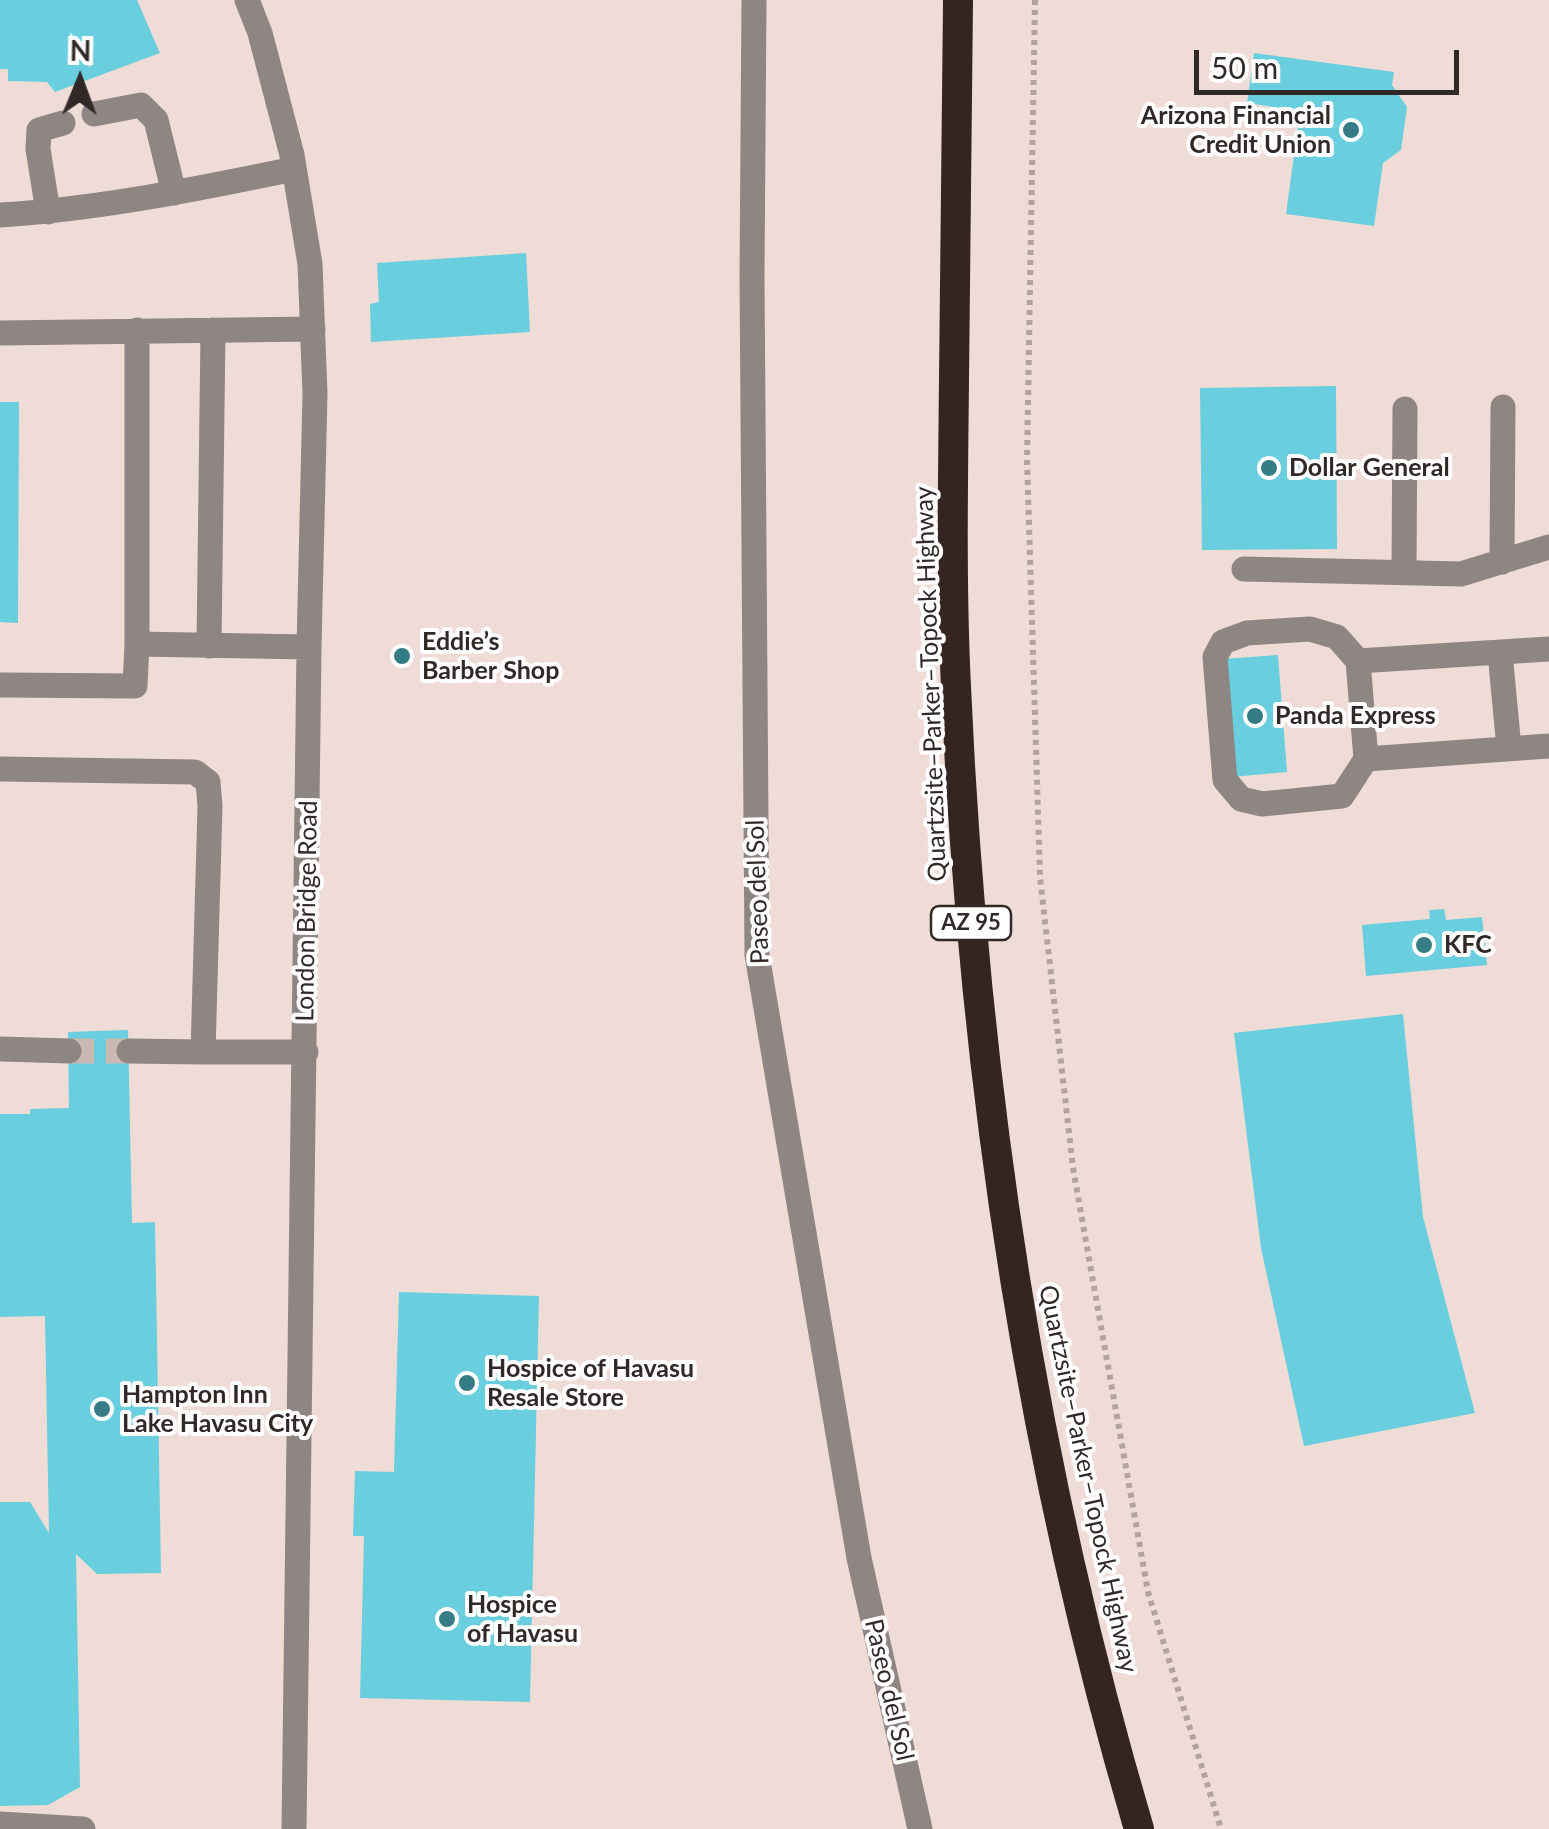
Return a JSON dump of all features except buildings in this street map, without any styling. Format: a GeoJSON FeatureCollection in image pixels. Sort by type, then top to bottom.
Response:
{"type":"FeatureCollection","features":[{"type":"Feature","properties":{"kind":"highway","name":"Quartzsite–Parker–Topock Highway"},"geometry":{"type":"LineString","coordinates":[[958,0],[952,520],[964,844],[978,1005],[1023,1326],[1053,1485],[1089,1643],[1139,1829]]}},
{"type":"Feature","properties":{"kind":"street","name":"London Bridge Road"},"geometry":{"type":"LineString","coordinates":[[248,0],[294,170],[310,264],[315,394],[294,1829]]}},
{"type":"Feature","properties":{"kind":"street","name":"Paseo del Sol"},"geometry":{"type":"LineString","coordinates":[[754,0],[756,955],[859,1558],[920,1829]]}},
{"type":"Feature","properties":{"kind":"street"},"geometry":{"type":"LineString","coordinates":[[94,114],[141,105],[156,120],[174,193]]}},
{"type":"Feature","properties":{"kind":"street"},"geometry":{"type":"LineString","coordinates":[[48,212],[38,149],[39,130],[63,122]]}},
{"type":"Feature","properties":{"kind":"street"},"geometry":{"type":"LineString","coordinates":[[0,215],[48,212],[174,193],[294,170]]}},
{"type":"Feature","properties":{"kind":"street"},"geometry":{"type":"LineString","coordinates":[[0,333],[312,328]]}},
{"type":"Feature","properties":{"kind":"street"},"geometry":{"type":"LineString","coordinates":[[0,685],[135,686],[137,330]]}},
{"type":"Feature","properties":{"kind":"street"},"geometry":{"type":"LineString","coordinates":[[209,646],[214,330]]}},
{"type":"Feature","properties":{"kind":"street"},"geometry":{"type":"LineString","coordinates":[[1502,562],[1503,407]]}},
{"type":"Feature","properties":{"kind":"street"},"geometry":{"type":"LineString","coordinates":[[1404,572],[1405,409]]}},
{"type":"Feature","properties":{"kind":"street"},"geometry":{"type":"LineString","coordinates":[[1244,570],[1460,574],[1549,548]]}},
{"type":"Feature","properties":{"kind":"street"},"geometry":{"type":"LineString","coordinates":[[1310,629],[1336,637],[1358,661],[1366,759],[1342,796],[1262,804],[1242,799],[1225,780],[1215,657],[1223,642],[1247,633],[1310,629]]}},
{"type":"Feature","properties":{"kind":"street"},"geometry":{"type":"LineString","coordinates":[[137,644],[310,647]]}},
{"type":"Feature","properties":{"kind":"street"},"geometry":{"type":"LineString","coordinates":[[1358,661],[1549,650]]}},
{"type":"Feature","properties":{"kind":"street"},"geometry":{"type":"LineString","coordinates":[[1500,652],[1509,748]]}},
{"type":"Feature","properties":{"kind":"street"},"geometry":{"type":"LineString","coordinates":[[1366,759],[1549,746]]}},
{"type":"Feature","properties":{"kind":"street"},"geometry":{"type":"LineString","coordinates":[[0,769],[194,772],[208,782],[203,1052]]}},
{"type":"Feature","properties":{"kind":"street"},"geometry":{"type":"LineString","coordinates":[[0,1049],[69,1051]]}},
{"type":"Feature","properties":{"kind":"street"},"geometry":{"type":"LineString","coordinates":[[129,1051],[306,1052]]}},
{"type":"Feature","properties":{"kind":"street"},"geometry":{"type":"LineString","coordinates":[[0,1824],[83,1829]]}},
{"type":"Feature","properties":{"kind":"path"},"geometry":{"type":"LineString","coordinates":[[1035,0],[1028,460],[1040,877],[1073,1168],[1148,1592],[1221,1829]]}},
{"type":"Feature","properties":{"kind":"tunnel"},"geometry":{"type":"LineString","coordinates":[[69,1051],[129,1051]]}},
{"type":"Feature","properties":{"kind":"place","name":"Arizona Financial Credit Union"},"geometry":{"type":"Point","coordinates":[1351,130]}},
{"type":"Feature","properties":{"kind":"place","name":"Dollar General"},"geometry":{"type":"Point","coordinates":[1269,468]}},
{"type":"Feature","properties":{"kind":"place","name":"Eddie’s Barber Shop"},"geometry":{"type":"Point","coordinates":[402,656]}},
{"type":"Feature","properties":{"kind":"place","name":"Panda Express"},"geometry":{"type":"Point","coordinates":[1255,716]}},
{"type":"Feature","properties":{"kind":"place","name":"KFC"},"geometry":{"type":"Point","coordinates":[1424,945]}},
{"type":"Feature","properties":{"kind":"place","name":"Hospice of Havasu Resale Store"},"geometry":{"type":"Point","coordinates":[467,1383]}},
{"type":"Feature","properties":{"kind":"place","name":"Hampton Inn Lake Havasu City"},"geometry":{"type":"Point","coordinates":[102,1409]}},
{"type":"Feature","properties":{"kind":"place","name":"Hospice of Havasu"},"geometry":{"type":"Point","coordinates":[447,1619]}}]}
